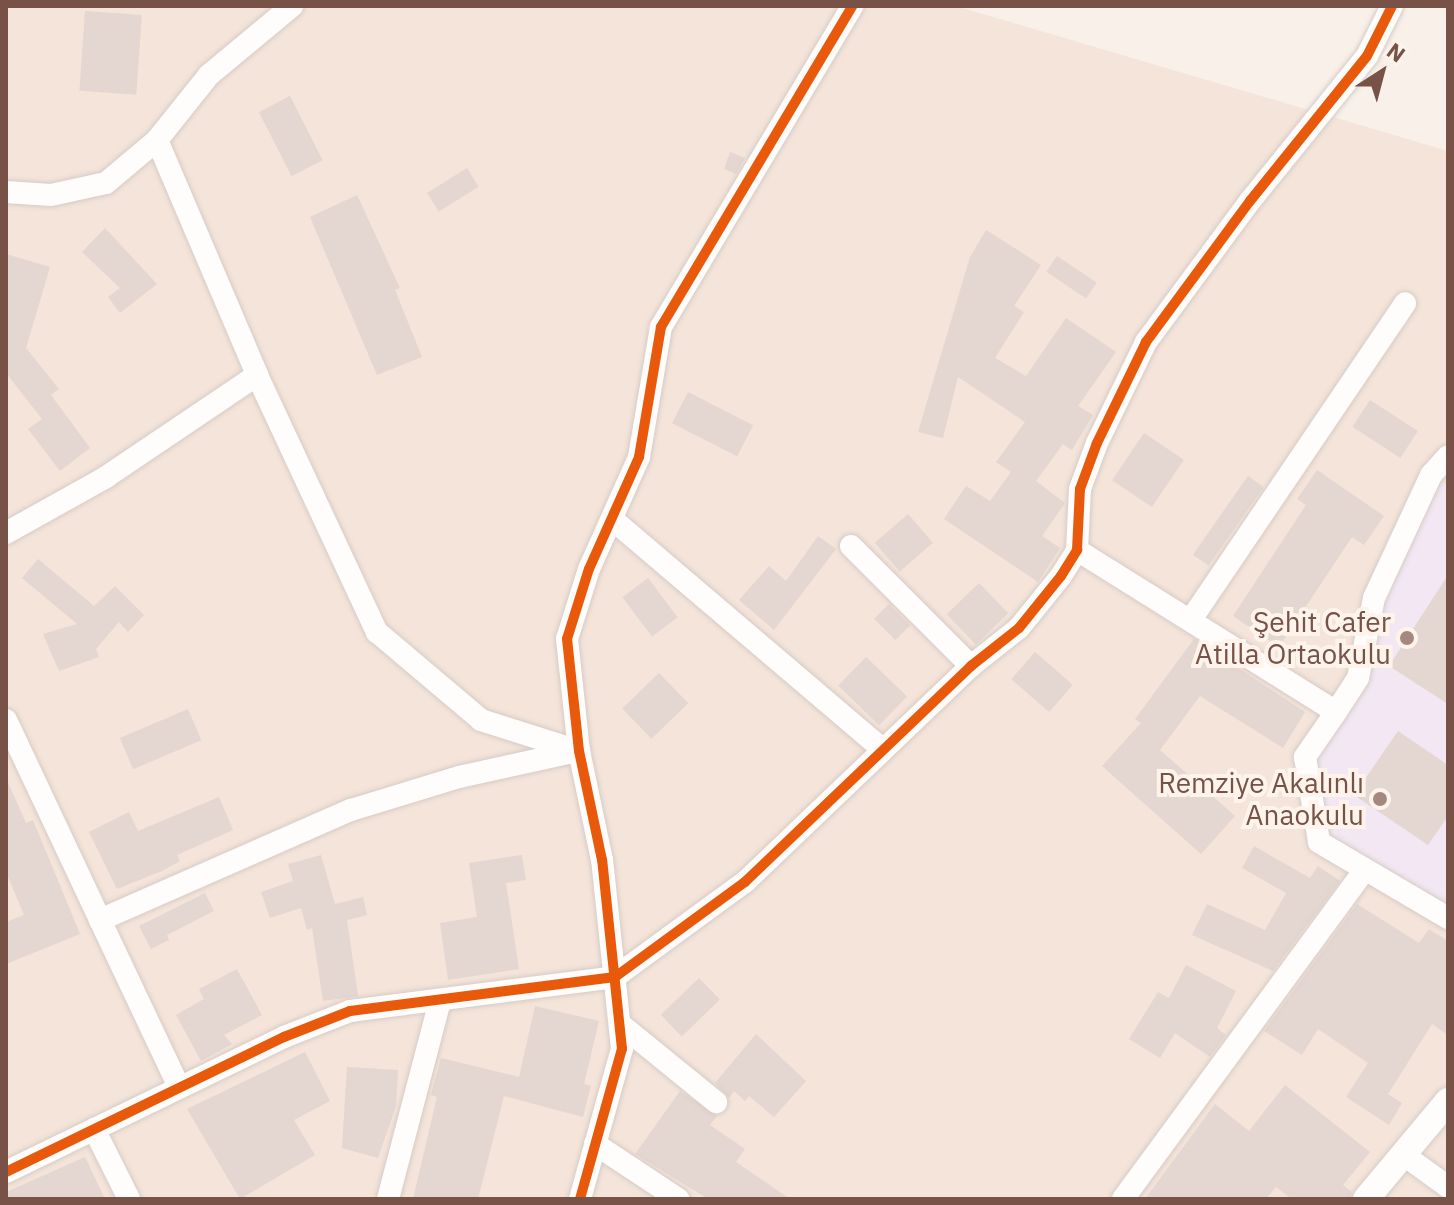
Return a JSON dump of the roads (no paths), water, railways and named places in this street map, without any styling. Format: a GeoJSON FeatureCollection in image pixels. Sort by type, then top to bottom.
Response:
{"type":"FeatureCollection","features":[{"type":"Feature","properties":{"kind":"street"},"geometry":{"type":"LineString","coordinates":[[6,192],[51,195],[106,183],[157,140],[209,75],[292,6]]}},
{"type":"Feature","properties":{"kind":"street"},"geometry":{"type":"LineString","coordinates":[[580,1199],[622,1049],[602,860],[579,751],[567,639],[639,457],[661,327],[852,6]]}},
{"type":"Feature","properties":{"kind":"street"},"geometry":{"type":"LineString","coordinates":[[6,1172],[179,1087],[350,1011],[615,977],[745,882],[971,666],[1019,628],[1077,550],[1080,489],[1146,342],[1250,201],[1367,56],[1392,6]]}},
{"type":"Feature","properties":{"kind":"street"},"geometry":{"type":"LineString","coordinates":[[157,140],[257,375],[377,632],[481,720],[579,751]]}},
{"type":"Feature","properties":{"kind":"street"},"geometry":{"type":"LineString","coordinates":[[1192,618],[1405,303]]}},
{"type":"Feature","properties":{"kind":"street"},"geometry":{"type":"LineString","coordinates":[[6,533],[106,477],[257,375]]}},
{"type":"Feature","properties":{"kind":"street"},"geometry":{"type":"LineString","coordinates":[[1448,456],[1431,475],[1374,598],[1358,678],[1305,757],[1319,842],[1448,918]]}},
{"type":"Feature","properties":{"kind":"street"},"geometry":{"type":"LineString","coordinates":[[612,519],[882,749]]}},
{"type":"Feature","properties":{"kind":"street"},"geometry":{"type":"LineString","coordinates":[[851,546],[971,666]]}},
{"type":"Feature","properties":{"kind":"street"},"geometry":{"type":"LineString","coordinates":[[1077,550],[1192,618],[1336,712]]}},
{"type":"Feature","properties":{"kind":"street"},"geometry":{"type":"LineString","coordinates":[[6,720],[179,1087]]}},
{"type":"Feature","properties":{"kind":"street"},"geometry":{"type":"LineString","coordinates":[[100,920],[351,810],[459,777],[579,751]]}},
{"type":"Feature","properties":{"kind":"street"},"geometry":{"type":"LineString","coordinates":[[1123,1199],[1365,870]]}},
{"type":"Feature","properties":{"kind":"street"},"geometry":{"type":"LineString","coordinates":[[388,1199],[440,1001]]}},
{"type":"Feature","properties":{"kind":"street"},"geometry":{"type":"LineString","coordinates":[[620,1024],[716,1102]]}},
{"type":"Feature","properties":{"kind":"street"},"geometry":{"type":"LineString","coordinates":[[1366,1199],[1448,1101]]}},
{"type":"Feature","properties":{"kind":"street"},"geometry":{"type":"LineString","coordinates":[[94,1129],[129,1199]]}},
{"type":"Feature","properties":{"kind":"street"},"geometry":{"type":"LineString","coordinates":[[595,1144],[678,1199]]}},
{"type":"Feature","properties":{"kind":"street"},"geometry":{"type":"LineString","coordinates":[[1404,1155],[1448,1187]]}},
{"type":"Feature","properties":{"kind":"place","name":"Şehit Cafer Atilla Ortaokulu"},"geometry":{"type":"Point","coordinates":[1407,638]}},
{"type":"Feature","properties":{"kind":"place","name":"Remziye Akalınlı Anaokulu"},"geometry":{"type":"Point","coordinates":[1380,799]}}]}
